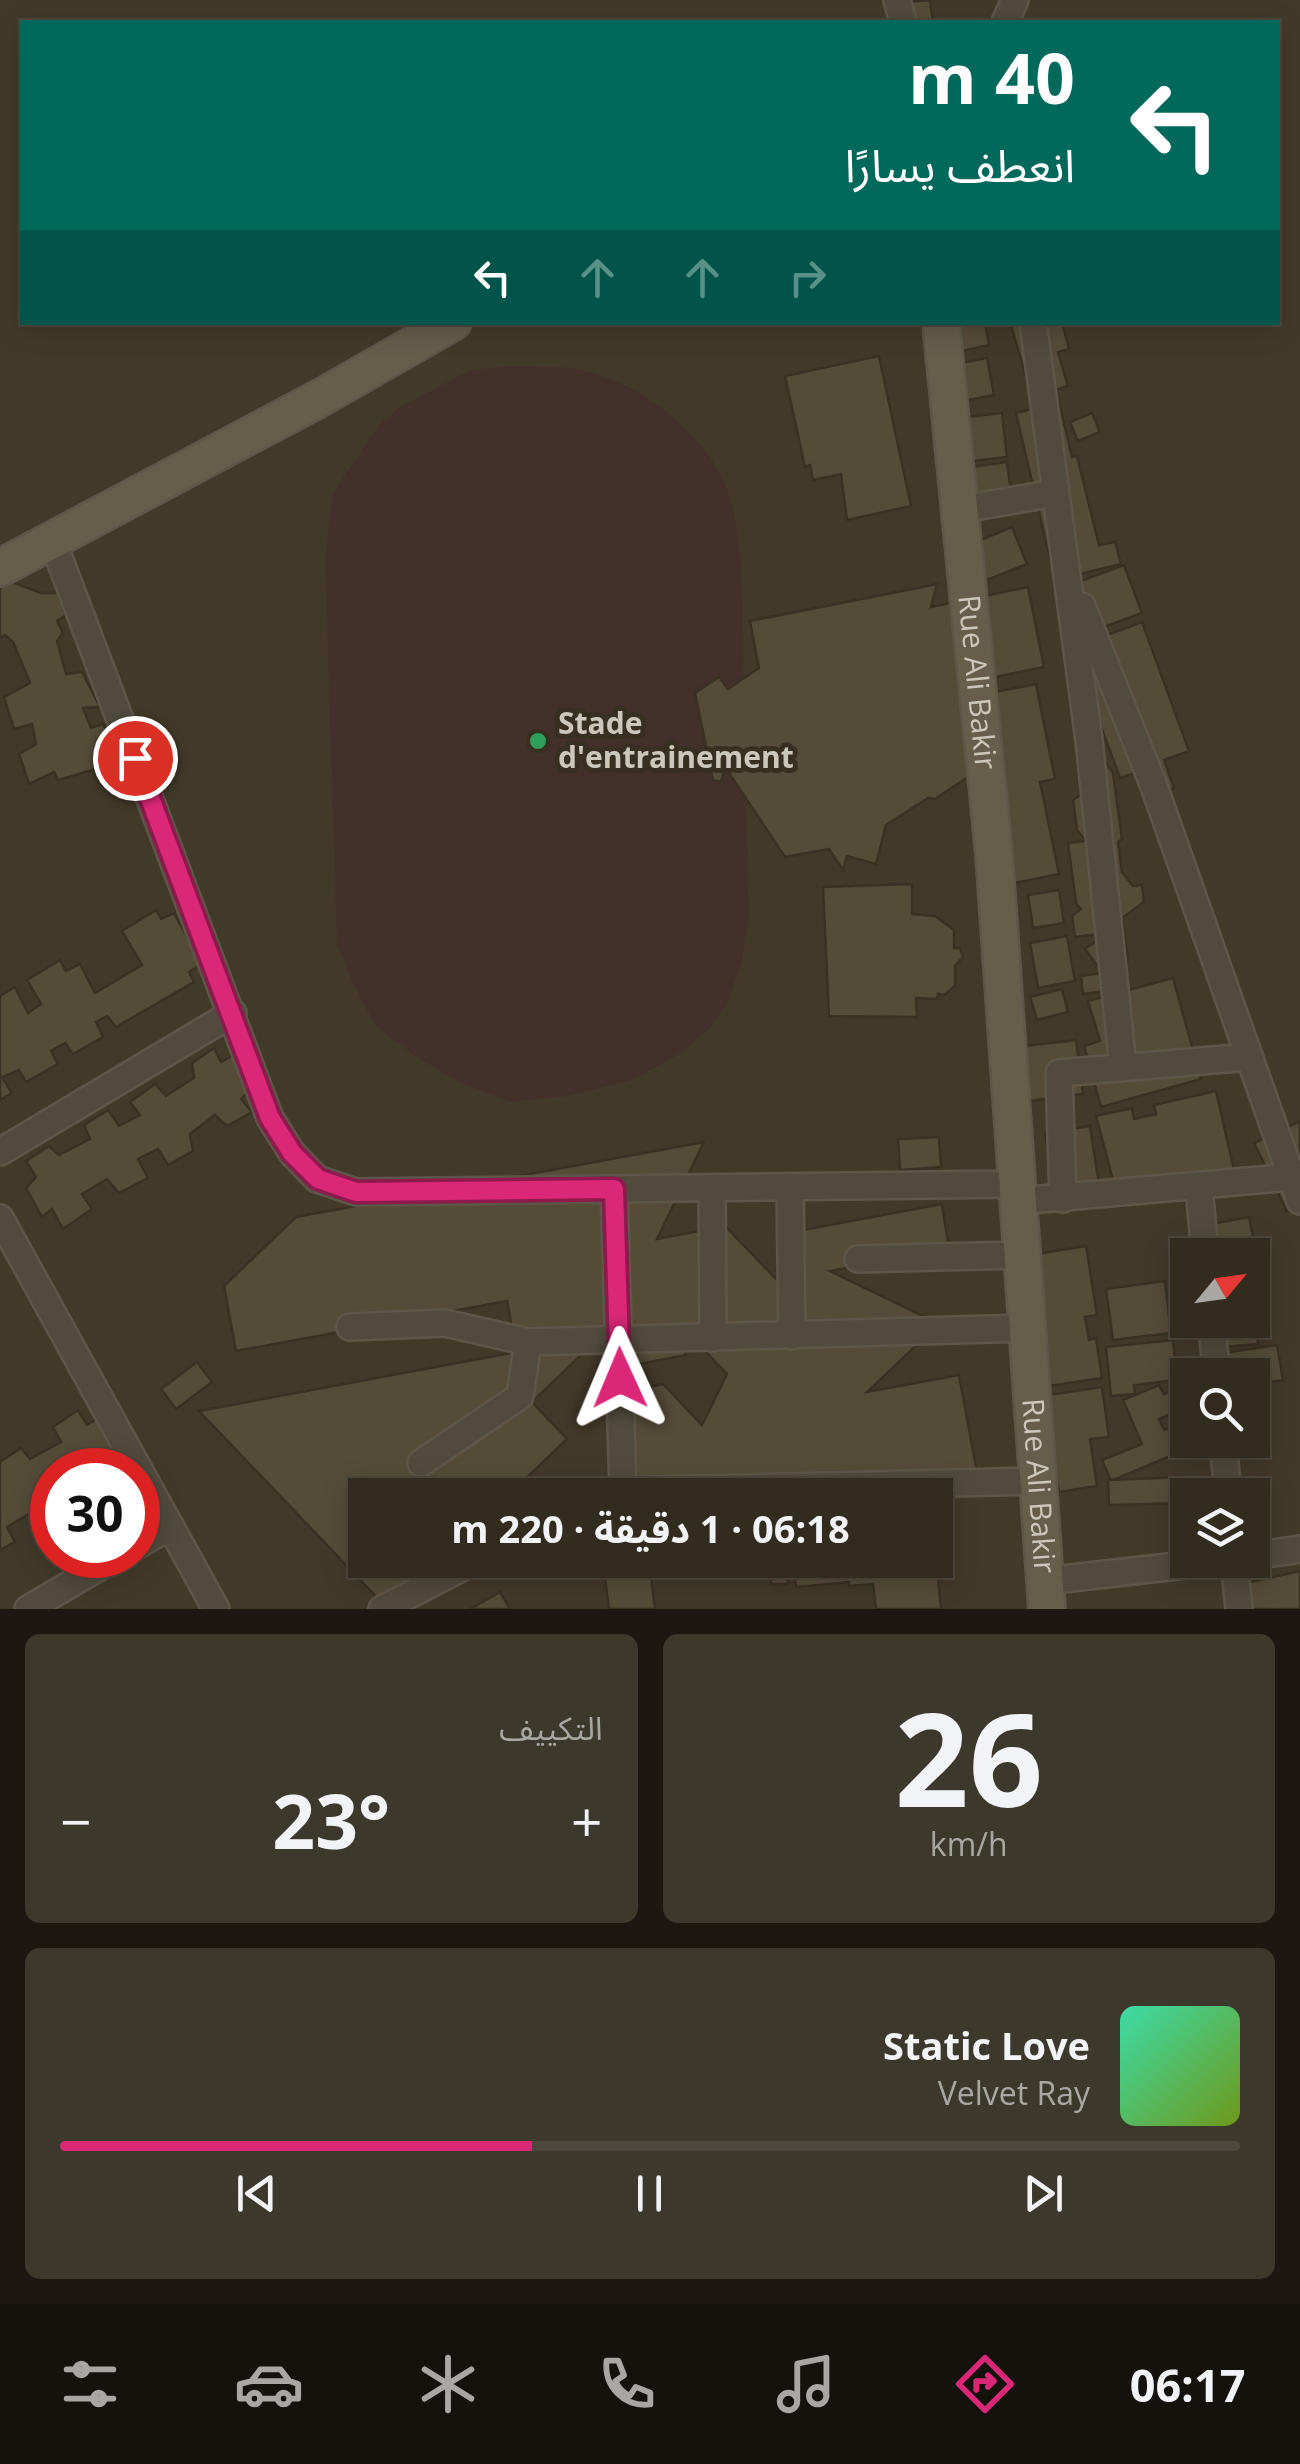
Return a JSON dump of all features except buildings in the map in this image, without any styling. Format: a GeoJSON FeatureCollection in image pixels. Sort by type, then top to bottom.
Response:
{"type":"FeatureCollection","features":[{"type":"Feature","properties":{"kind":"street"},"geometry":{"type":"LineString","coordinates":[[0,568],[322,397],[448,325]]}},
{"type":"Feature","properties":{"kind":"street","name":"Rue Ali Bakir"},"geometry":{"type":"LineString","coordinates":[[941,325],[994,854],[1046,1595]]}},
{"type":"Feature","properties":{"kind":"street"},"geometry":{"type":"LineString","coordinates":[[1033,325],[1089,740],[1123,1066]]}},
{"type":"Feature","properties":{"kind":"street"},"geometry":{"type":"LineString","coordinates":[[962,509],[1056,493]]}},
{"type":"Feature","properties":{"kind":"street"},"geometry":{"type":"LineString","coordinates":[[52,539],[270,1118],[292,1153],[318,1179],[356,1192],[790,1187],[1018,1193],[1063,1199],[1199,1186],[1296,1189],[1159,801],[1066,564]]}},
{"type":"Feature","properties":{"kind":"street"},"geometry":{"type":"LineString","coordinates":[[1089,740],[1131,735]]}},
{"type":"Feature","properties":{"kind":"street"},"geometry":{"type":"LineString","coordinates":[[0,1152],[233,1014]]}},
{"type":"Feature","properties":{"kind":"street"},"geometry":{"type":"LineString","coordinates":[[1063,1199],[1058,1072],[1248,1057]]}},
{"type":"Feature","properties":{"kind":"street"},"geometry":{"type":"LineString","coordinates":[[1199,1186],[1204,1238]]}},
{"type":"Feature","properties":{"kind":"street"},"geometry":{"type":"LineString","coordinates":[[790,1187],[792,1336]]}},
{"type":"Feature","properties":{"kind":"street"},"geometry":{"type":"LineString","coordinates":[[712,1188],[713,1338]]}},
{"type":"Feature","properties":{"kind":"street"},"geometry":{"type":"LineString","coordinates":[[614,1189],[620,1341],[614,1478]]}},
{"type":"Feature","properties":{"kind":"street"},"geometry":{"type":"LineString","coordinates":[[0,1218],[216,1609]]}},
{"type":"Feature","properties":{"kind":"street"},"geometry":{"type":"LineString","coordinates":[[858,1259],[1022,1254]]}},
{"type":"Feature","properties":{"kind":"street"},"geometry":{"type":"LineString","coordinates":[[350,1327],[445,1322],[528,1342],[1027,1328]]}},
{"type":"Feature","properties":{"kind":"street"},"geometry":{"type":"LineString","coordinates":[[421,1463],[520,1396],[528,1342]]}},
{"type":"Feature","properties":{"kind":"street"},"geometry":{"type":"LineString","coordinates":[[953,1483],[1038,1481]]}},
{"type":"Feature","properties":{"kind":"street"},"geometry":{"type":"LineString","coordinates":[[160,1532],[170,1526]]}},
{"type":"Feature","properties":{"kind":"street"},"geometry":{"type":"LineString","coordinates":[[1270,1553],[1300,1549]]}},
{"type":"Feature","properties":{"kind":"street"},"geometry":{"type":"LineString","coordinates":[[1046,1595],[1170,1572]]}},
{"type":"Feature","properties":{"kind":"street"},"geometry":{"type":"LineString","coordinates":[[28,1609],[81,1578]]}},
{"type":"Feature","properties":{"kind":"street"},"geometry":{"type":"LineString","coordinates":[[382,1609],[442,1578]]}},
{"type":"Feature","properties":{"kind":"street"},"geometry":{"type":"LineString","coordinates":[[1235,1578],[1240,1609]]}},
{"type":"Feature","properties":{"kind":"shaded area","name":"Stade d'entrainement"},"geometry":{"type":"Polygon","coordinates":[[[508,366],[570,368],[594,373],[641,394],[701,445],[726,487],[741,564],[749,919],[729,1001],[708,1030],[676,1056],[632,1080],[568,1096],[511,1102],[461,1083],[415,1056],[375,1025],[337,944],[325,558],[333,493],[379,425],[400,407],[471,370],[508,366]]]}},
{"type":"Feature","properties":{"kind":"place","name":"Stade d'entrainement"},"geometry":{"type":"Point","coordinates":[538,741]}},
{"type":"Feature","properties":{"kind":"route"},"geometry":{"type":"LineString","coordinates":[[135,758],[270,1118],[292,1153],[318,1179],[356,1192],[614,1189],[620,1378]]}}]}
